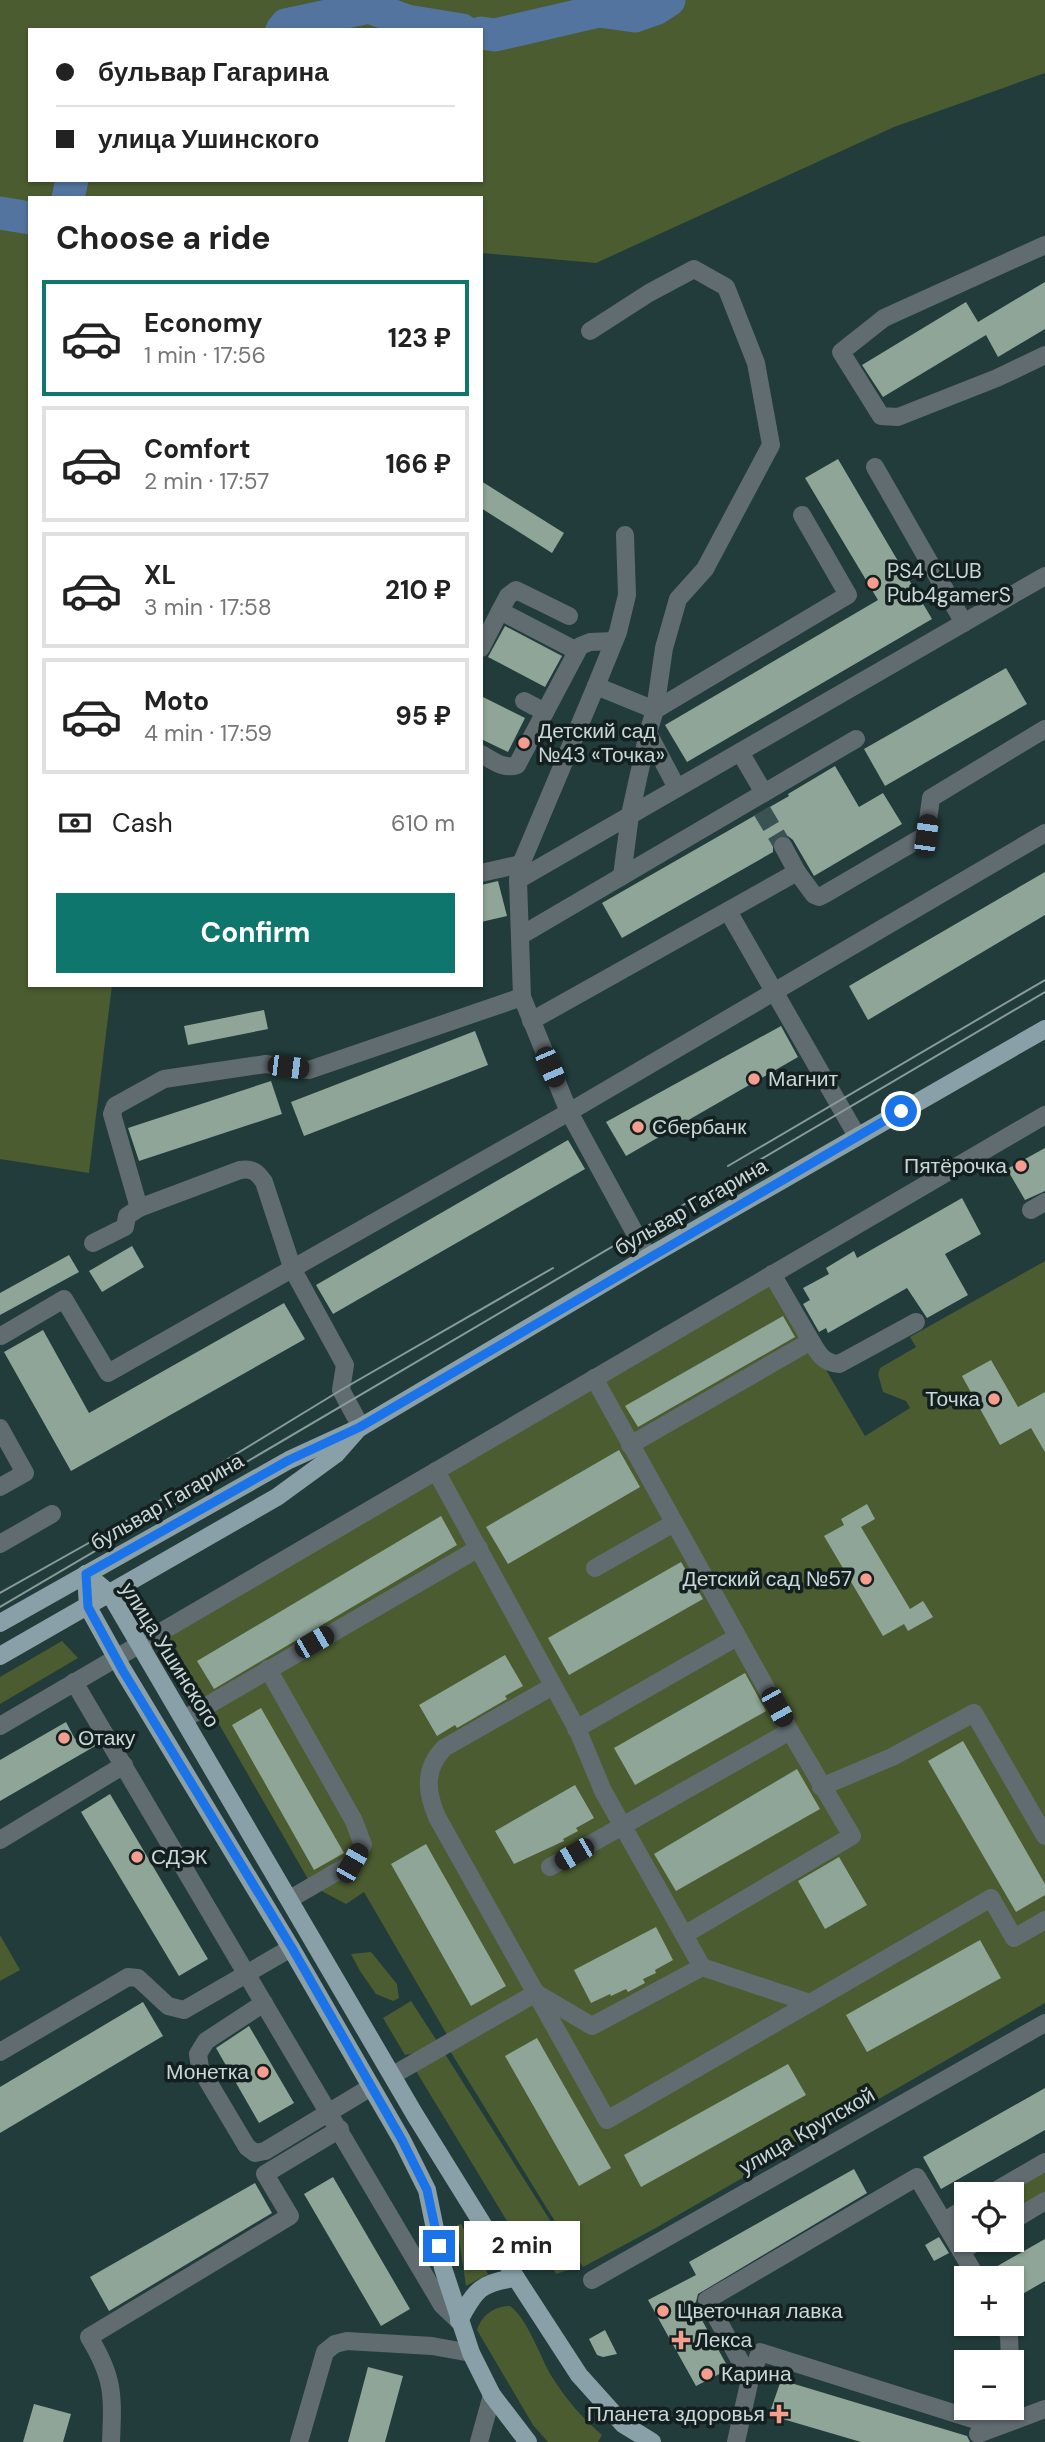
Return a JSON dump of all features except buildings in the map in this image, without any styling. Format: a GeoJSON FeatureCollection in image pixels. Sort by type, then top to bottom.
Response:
{"type":"FeatureCollection","features":[{"type":"Feature","properties":{"kind":"main road","name":"бульвар Гагарина"},"geometry":{"type":"LineString","coordinates":[[0,1623],[289,1460],[360,1427],[648,1257],[1045,1029]]}},
{"type":"Feature","properties":{"kind":"main road","name":"бульвар Гагарина"},"geometry":{"type":"LineString","coordinates":[[0,1656],[277,1497],[337,1454],[360,1427]]}},
{"type":"Feature","properties":{"kind":"main road","name":"улица Ушинского"},"geometry":{"type":"LineString","coordinates":[[86,1574],[110,1594],[393,2075],[516,2278],[579,2375],[623,2424],[652,2442]]}},
{"type":"Feature","properties":{"kind":"main road","name":"улица Ушинского"},"geometry":{"type":"LineString","coordinates":[[86,1574],[88,1607],[160,1734],[292,1948],[402,2140],[427,2190],[443,2268],[471,2353],[492,2395],[528,2442]]}},
{"type":"Feature","properties":{"kind":"main road"},"geometry":{"type":"LineString","coordinates":[[292,1948],[311,1936]]}},
{"type":"Feature","properties":{"kind":"main road"},"geometry":{"type":"LineString","coordinates":[[371,2087],[393,2075]]}},
{"type":"Feature","properties":{"kind":"main road"},"geometry":{"type":"LineString","coordinates":[[459,2321],[471,2298],[481,2287],[495,2281],[516,2278]]}},
{"type":"Feature","properties":{"kind":"street"},"geometry":{"type":"LineString","coordinates":[[1045,245],[884,317],[841,352],[881,416],[898,417],[997,378],[1045,355]]}},
{"type":"Feature","properties":{"kind":"street"},"geometry":{"type":"LineString","coordinates":[[590,331],[649,293],[695,269],[726,287],[756,363],[771,445],[705,569],[678,599],[664,648],[655,710],[630,815],[622,876]]}},
{"type":"Feature","properties":{"kind":"street"},"geometry":{"type":"LineString","coordinates":[[875,467],[964,623]]}},
{"type":"Feature","properties":{"kind":"street"},"geometry":{"type":"LineString","coordinates":[[655,710],[848,595],[802,515]]}},
{"type":"Feature","properties":{"kind":"street"},"geometry":{"type":"LineString","coordinates":[[625,534],[627,595],[614,641],[520,872],[520,936],[522,997],[531,1021],[569,1112],[648,1257]]}},
{"type":"Feature","properties":{"kind":"street"},"geometry":{"type":"LineString","coordinates":[[483,873],[520,872],[630,815],[1045,576]]}},
{"type":"Feature","properties":{"kind":"street"},"geometry":{"type":"LineString","coordinates":[[483,644],[508,596],[516,590],[569,616]]}},
{"type":"Feature","properties":{"kind":"street"},"geometry":{"type":"LineString","coordinates":[[500,611],[577,651]]}},
{"type":"Feature","properties":{"kind":"street"},"geometry":{"type":"LineString","coordinates":[[483,755],[510,768],[517,765],[577,651],[585,643],[614,641]]}},
{"type":"Feature","properties":{"kind":"street"},"geometry":{"type":"LineString","coordinates":[[596,686],[655,710]]}},
{"type":"Feature","properties":{"kind":"street"},"geometry":{"type":"LineString","coordinates":[[524,701],[545,712]]}},
{"type":"Feature","properties":{"kind":"street"},"geometry":{"type":"LineString","coordinates":[[783,846],[797,872],[814,895],[819,897],[926,835],[931,798],[1045,729]]}},
{"type":"Feature","properties":{"kind":"street"},"geometry":{"type":"LineString","coordinates":[[648,733],[677,788]]}},
{"type":"Feature","properties":{"kind":"street"},"geometry":{"type":"LineString","coordinates":[[520,936],[622,876],[760,801],[856,739]]}},
{"type":"Feature","properties":{"kind":"street"},"geometry":{"type":"LineString","coordinates":[[740,752],[760,801]]}},
{"type":"Feature","properties":{"kind":"street"},"geometry":{"type":"LineString","coordinates":[[1,1336],[64,1299],[108,1373],[569,1112],[1045,833]]}},
{"type":"Feature","properties":{"kind":"street"},"geometry":{"type":"LineString","coordinates":[[531,1021],[797,872]]}},
{"type":"Feature","properties":{"kind":"street"},"geometry":{"type":"LineString","coordinates":[[728,911],[857,1136]]}},
{"type":"Feature","properties":{"kind":"street"},"geometry":{"type":"LineString","coordinates":[[139,1208],[112,1114],[115,1106],[125,1100],[164,1079],[266,1064],[309,1070],[522,997]]}},
{"type":"Feature","properties":{"kind":"street"},"geometry":{"type":"LineString","coordinates":[[0,1726],[1045,1115]]}},
{"type":"Feature","properties":{"kind":"street"},"geometry":{"type":"LineString","coordinates":[[93,1243],[125,1227],[127,1216],[139,1208],[249,1168],[257,1172],[264,1182],[293,1270],[345,1365],[341,1390],[360,1427]]}},
{"type":"Feature","properties":{"kind":"street"},"geometry":{"type":"LineString","coordinates":[[772,1274],[811,1341],[831,1364],[839,1364],[916,1322]]}},
{"type":"Feature","properties":{"kind":"street"},"geometry":{"type":"LineString","coordinates":[[630,1445],[811,1341]]}},
{"type":"Feature","properties":{"kind":"street"},"geometry":{"type":"LineString","coordinates":[[594,1378],[821,1787],[852,1836],[684,1935]]}},
{"type":"Feature","properties":{"kind":"street"},"geometry":{"type":"LineString","coordinates":[[0,1428],[25,1473],[0,1487]]}},
{"type":"Feature","properties":{"kind":"street"},"geometry":{"type":"LineString","coordinates":[[436,1471],[576,1729],[603,1791],[702,1967],[810,2003]]}},
{"type":"Feature","properties":{"kind":"street"},"geometry":{"type":"LineString","coordinates":[[0,1544],[52,1514]]}},
{"type":"Feature","properties":{"kind":"street"},"geometry":{"type":"LineString","coordinates":[[595,1567],[674,1523]]}},
{"type":"Feature","properties":{"kind":"street"},"geometry":{"type":"LineString","coordinates":[[184,1719],[479,1548]]}},
{"type":"Feature","properties":{"kind":"street"},"geometry":{"type":"LineString","coordinates":[[576,1729],[737,1637]]}},
{"type":"Feature","properties":{"kind":"street"},"geometry":{"type":"LineString","coordinates":[[268,1669],[354,1821],[363,1845],[352,1863],[290,1899]]}},
{"type":"Feature","properties":{"kind":"street"},"geometry":{"type":"LineString","coordinates":[[74,1682],[330,2111],[442,2305],[459,2321]]}},
{"type":"Feature","properties":{"kind":"street"},"geometry":{"type":"LineString","coordinates":[[553,1686],[444,1748],[434,1758],[428,1778],[429,1799],[607,2120],[991,1898],[1014,1938],[1045,1920]]}},
{"type":"Feature","properties":{"kind":"street"},"geometry":{"type":"LineString","coordinates":[[821,1787],[892,1757],[974,1713],[1045,1836]]}},
{"type":"Feature","properties":{"kind":"street"},"geometry":{"type":"LineString","coordinates":[[550,1867],[790,1731]]}},
{"type":"Feature","properties":{"kind":"street"},"geometry":{"type":"LineString","coordinates":[[0,1840],[124,1765]]}},
{"type":"Feature","properties":{"kind":"street"},"geometry":{"type":"LineString","coordinates":[[0,2052],[128,1977],[138,1978],[167,2006],[184,2010],[292,1948]]}},
{"type":"Feature","properties":{"kind":"street"},"geometry":{"type":"LineString","coordinates":[[536,1993],[592,2026],[702,1967]]}},
{"type":"Feature","properties":{"kind":"street"},"geometry":{"type":"LineString","coordinates":[[393,2075],[536,1993]]}},
{"type":"Feature","properties":{"kind":"street"},"geometry":{"type":"LineString","coordinates":[[264,2003],[206,2041],[198,2054],[200,2068],[247,2147],[255,2153],[265,2151],[371,2087]]}},
{"type":"Feature","properties":{"kind":"street","name":"улица Крупской"},"geometry":{"type":"LineString","coordinates":[[592,2280],[1045,2023]]}},
{"type":"Feature","properties":{"kind":"street"},"geometry":{"type":"LineString","coordinates":[[111,2442],[113,2408],[110,2381],[89,2337],[290,2216],[265,2174],[340,2129]]}},
{"type":"Feature","properties":{"kind":"street"},"geometry":{"type":"LineString","coordinates":[[1011,2182],[1045,2162]]}},
{"type":"Feature","properties":{"kind":"street"},"geometry":{"type":"LineString","coordinates":[[750,2379],[707,2300],[917,2177],[954,2239]]}},
{"type":"Feature","properties":{"kind":"street"},"geometry":{"type":"LineString","coordinates":[[1024,2214],[1045,2202]]}},
{"type":"Feature","properties":{"kind":"street"},"geometry":{"type":"LineString","coordinates":[[944,2221],[954,2215]]}},
{"type":"Feature","properties":{"kind":"street"},"geometry":{"type":"LineString","coordinates":[[299,2442],[325,2352],[335,2344],[347,2341],[432,2346],[471,2353]]}},
{"type":"Feature","properties":{"kind":"street"},"geometry":{"type":"LineString","coordinates":[[736,2442],[750,2379],[760,2352],[981,2427],[1045,2409]]}},
{"type":"Feature","properties":{"kind":"street"},"geometry":{"type":"LineString","coordinates":[[479,2442],[492,2395]]}},
{"type":"Feature","properties":{"kind":"green space"},"geometry":{"type":"Polygon","coordinates":[[[0,0],[1045,0],[1045,73],[894,127],[596,263],[483,253],[483,196],[28,196],[28,987],[112,987],[89,1173],[0,1159],[0,0]]]}},
{"type":"Feature","properties":{"kind":"green space"},"geometry":{"type":"Polygon","coordinates":[[[1045,1261],[1045,2003],[654,2229],[583,2267],[447,2046],[446,2033],[364,1892],[346,1904],[312,1886],[165,1630],[770,1275],[865,1436],[910,1408],[906,1401],[883,1392],[878,1374],[880,1368],[916,1347],[910,1337],[1045,1261]]]}},
{"type":"Feature","properties":{"kind":"green space"},"geometry":{"type":"Polygon","coordinates":[[[62,1641],[78,1658],[0,1704],[0,1677],[62,1641]]]}},
{"type":"Feature","properties":{"kind":"green space"},"geometry":{"type":"Polygon","coordinates":[[[0,1935],[20,1970],[0,1981],[0,1935]]]}},
{"type":"Feature","properties":{"kind":"green space"},"geometry":{"type":"Polygon","coordinates":[[[371,1952],[397,1984],[399,1998],[393,2001],[376,1994],[351,1954],[371,1952]]]}},
{"type":"Feature","properties":{"kind":"green space"},"geometry":{"type":"Polygon","coordinates":[[[411,2001],[437,2041],[416,2053],[405,2055],[383,2018],[411,2001]]]}},
{"type":"Feature","properties":{"kind":"green space"},"geometry":{"type":"Polygon","coordinates":[[[445,2054],[574,2258],[568,2270],[556,2274],[546,2255],[524,2243],[527,2239],[513,2221],[507,2221],[416,2071],[445,2054]]]}},
{"type":"Feature","properties":{"kind":"green space"},"geometry":{"type":"Polygon","coordinates":[[[1045,2162],[1045,2201],[1024,2214],[1024,2182],[1011,2182],[1045,2162]]]}},
{"type":"Feature","properties":{"kind":"green space"},"geometry":{"type":"Polygon","coordinates":[[[461,2224],[488,2274],[466,2286],[457,2225],[461,2224]]]}},
{"type":"Feature","properties":{"kind":"green space"},"geometry":{"type":"Polygon","coordinates":[[[510,2306],[528,2329],[547,2369],[563,2393],[602,2435],[598,2442],[548,2442],[533,2425],[477,2330],[489,2312],[510,2306]]]}},
{"type":"Feature","properties":{"kind":"waterway"},"geometry":{"type":"LineString","coordinates":[[483,33],[495,35],[599,11],[635,16],[655,9],[669,0]]}},
{"type":"Feature","properties":{"kind":"waterway"},"geometry":{"type":"LineString","coordinates":[[284,28],[286,25],[369,7],[407,21],[450,28]]}},
{"type":"Feature","properties":{"kind":"waterway"},"geometry":{"type":"LineString","coordinates":[[68,196],[72,182]]}},
{"type":"Feature","properties":{"kind":"waterway"},"geometry":{"type":"LineString","coordinates":[[0,213],[28,218]]}},
{"type":"Feature","properties":{"kind":"tunnel"},"geometry":{"type":"LineString","coordinates":[[762,811],[783,846]]}},
{"type":"Feature","properties":{"kind":"tram line"},"geometry":{"type":"LineString","coordinates":[[728,1166],[1045,980]]}},
{"type":"Feature","properties":{"kind":"tram line"},"geometry":{"type":"LineString","coordinates":[[0,1607],[1045,992]]}},
{"type":"Feature","properties":{"kind":"tram line"},"geometry":{"type":"LineString","coordinates":[[0,1593],[110,1531],[341,1390],[553,1268]]}},
{"type":"Feature","properties":{"kind":"place","name":"PS4 CLUB Pub4gamerS"},"geometry":{"type":"Point","coordinates":[873,583]}},
{"type":"Feature","properties":{"kind":"place","name":"Детский сад №43 «Точка»"},"geometry":{"type":"Point","coordinates":[524,743]}},
{"type":"Feature","properties":{"kind":"place","name":"Магнит"},"geometry":{"type":"Point","coordinates":[754,1079]}},
{"type":"Feature","properties":{"kind":"place","name":"Сбербанк"},"geometry":{"type":"Point","coordinates":[638,1127]}},
{"type":"Feature","properties":{"kind":"place","name":"Пятёрочка"},"geometry":{"type":"Point","coordinates":[1021,1166]}},
{"type":"Feature","properties":{"kind":"place","name":"Точка"},"geometry":{"type":"Point","coordinates":[994,1399]}},
{"type":"Feature","properties":{"kind":"place","name":"Детский сад №57"},"geometry":{"type":"Point","coordinates":[866,1579]}},
{"type":"Feature","properties":{"kind":"place","name":"Отаку"},"geometry":{"type":"Point","coordinates":[64,1738]}},
{"type":"Feature","properties":{"kind":"place","name":"СДЭК"},"geometry":{"type":"Point","coordinates":[137,1857]}},
{"type":"Feature","properties":{"kind":"place","name":"Монетка"},"geometry":{"type":"Point","coordinates":[263,2072]}},
{"type":"Feature","properties":{"kind":"place","name":"Цветочная лавка"},"geometry":{"type":"Point","coordinates":[663,2311]}},
{"type":"Feature","properties":{"kind":"place","name":"Лекса"},"geometry":{"type":"Point","coordinates":[681,2340]}},
{"type":"Feature","properties":{"kind":"place","name":"Карина"},"geometry":{"type":"Point","coordinates":[707,2374]}},
{"type":"Feature","properties":{"kind":"place","name":"Планета здоровья"},"geometry":{"type":"Point","coordinates":[779,2414]}},
{"type":"Feature","properties":{"kind":"route"},"geometry":{"type":"LineString","coordinates":[[439,2246],[427,2190],[402,2140],[292,1948],[123,1671],[88,1607],[86,1574],[289,1460],[360,1427],[901,1111]]}}]}
